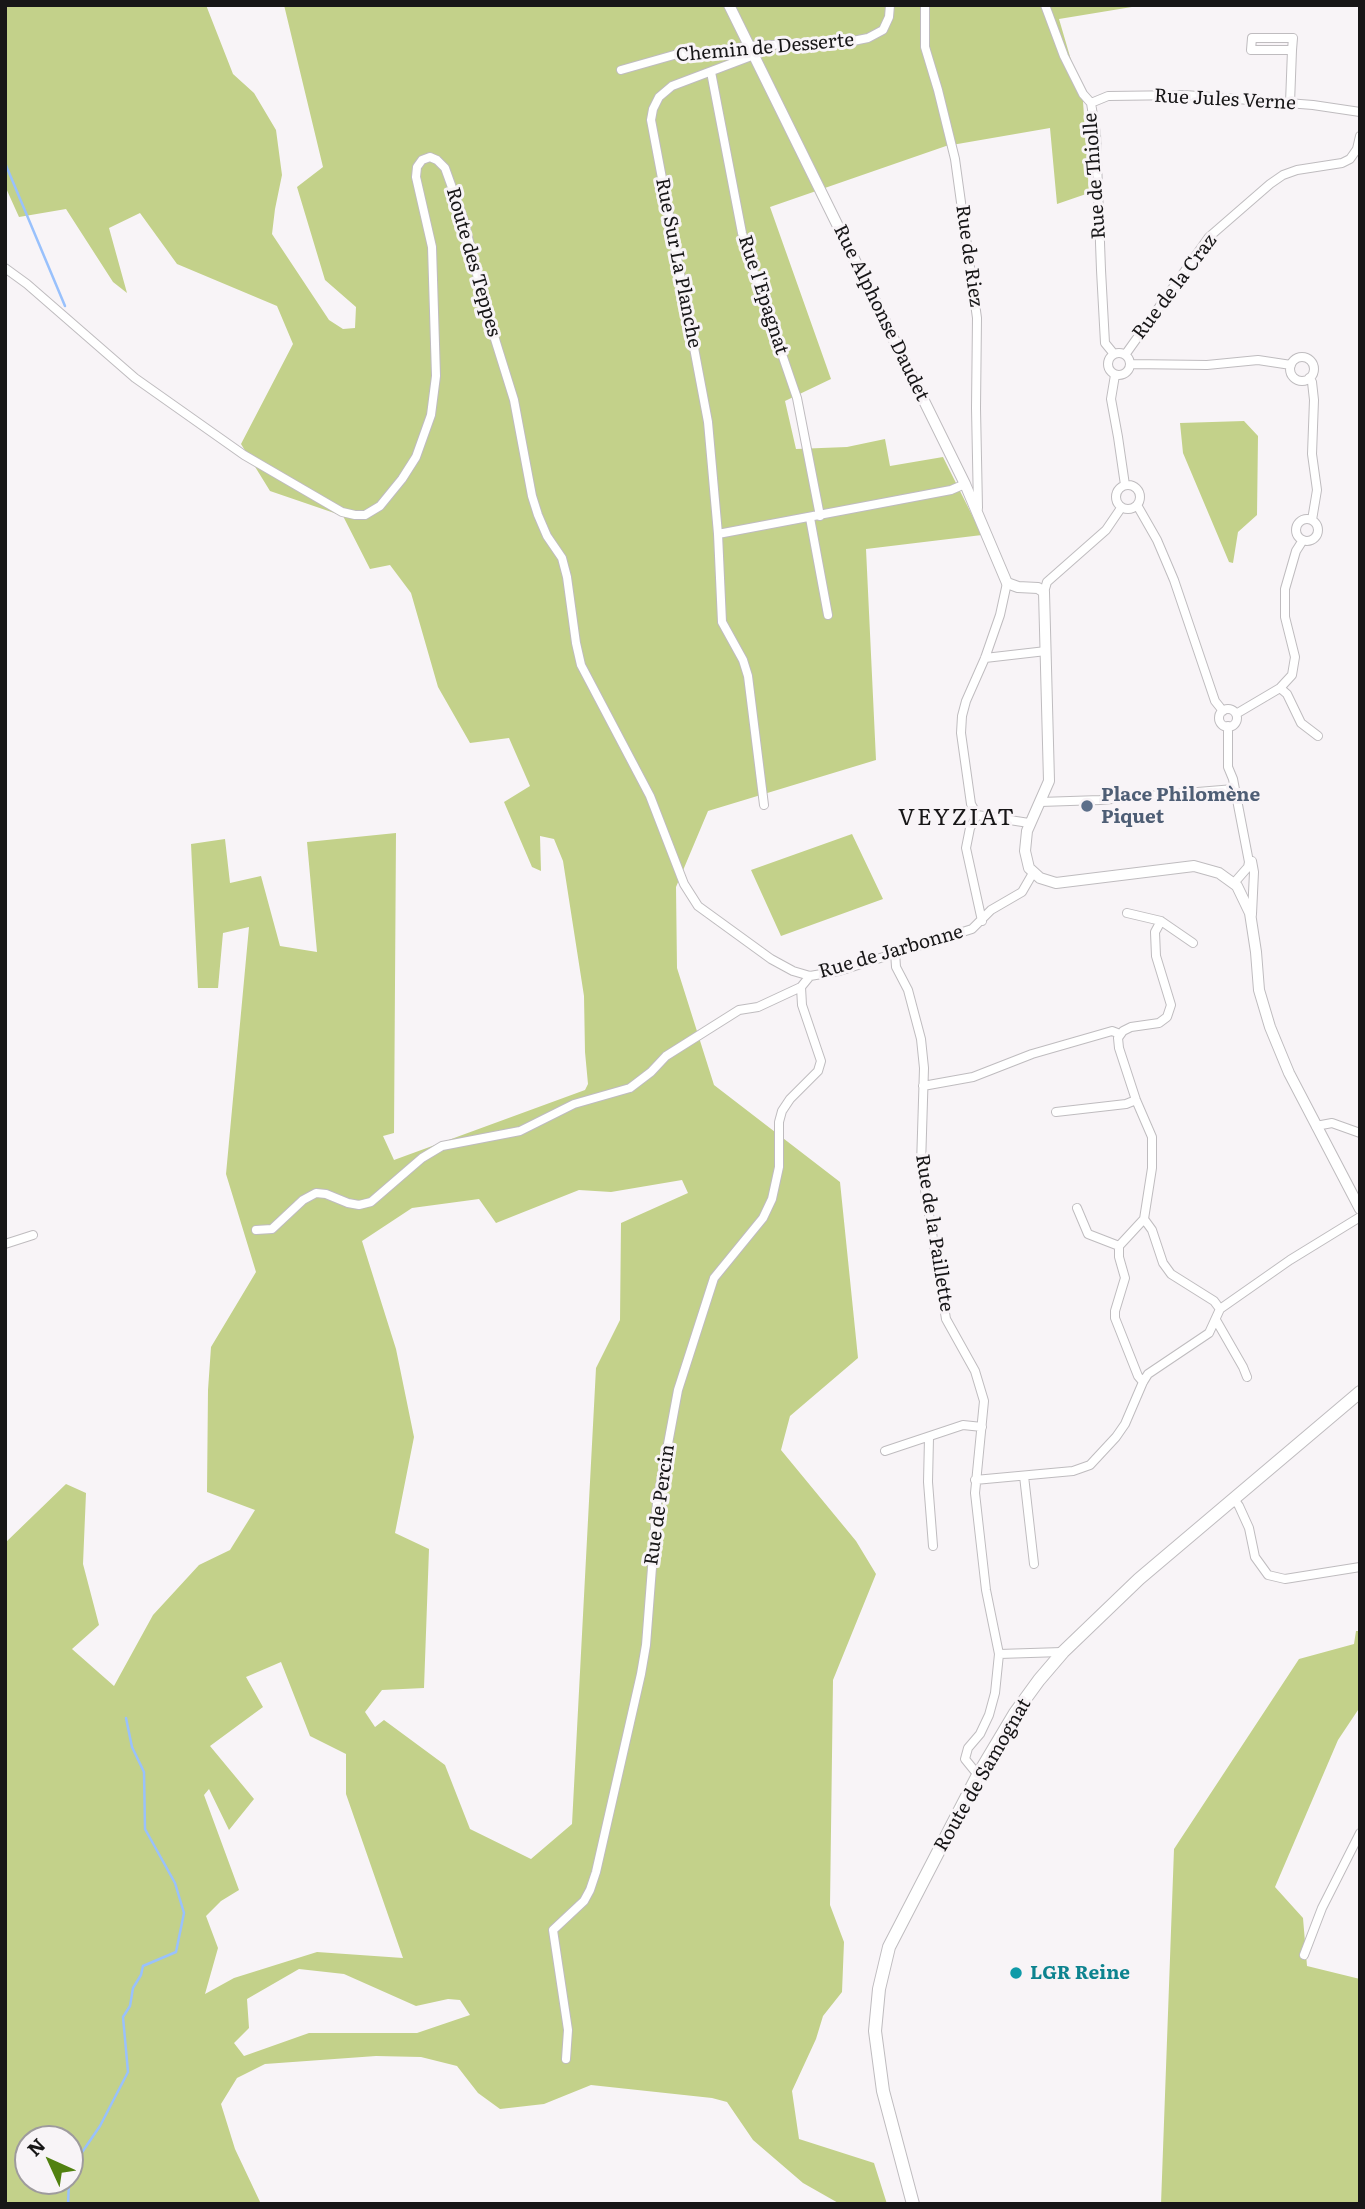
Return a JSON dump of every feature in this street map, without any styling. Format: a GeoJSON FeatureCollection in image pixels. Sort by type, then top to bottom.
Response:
{"type":"FeatureCollection","features":[{"type":"Feature","properties":{"kind":"main road","name":"Route de Samognat"},"geometry":{"type":"LineString","coordinates":[[913,2204],[883,2091],[875,2031],[878,1989],[889,1947],[978,1775],[1015,1713],[1063,1652],[1129,1588],[1360,1392]]}},
{"type":"Feature","properties":{"kind":"street","name":"Rue Alphonse Daudet"},"geometry":{"type":"LineString","coordinates":[[729,5],[978,511],[1007,583]]}},
{"type":"Feature","properties":{"kind":"street","name":"Chemin de Desserte"},"geometry":{"type":"LineString","coordinates":[[621,70],[681,53],[751,50],[868,38],[883,30],[889,17],[890,5]]}},
{"type":"Feature","properties":{"kind":"street","name":"Rue de Riez"},"geometry":{"type":"LineString","coordinates":[[925,5],[925,47],[956,159],[977,318],[978,511]]}},
{"type":"Feature","properties":{"kind":"street","name":"Rue de Thiolle"},"geometry":{"type":"LineString","coordinates":[[1045,5],[1064,56],[1083,94],[1091,103],[1096,134],[1105,343],[1114,354]]}},
{"type":"Feature","properties":{"kind":"street"},"geometry":{"type":"LineString","coordinates":[[1290,103],[1293,37],[1252,38],[1251,50],[1292,50]]}},
{"type":"Feature","properties":{"kind":"street","name":"Rue Sur La Planche"},"geometry":{"type":"LineString","coordinates":[[751,50],[711,72],[672,86],[659,97],[650,120],[708,422],[718,534],[722,622],[743,660],[748,676],[764,805]]}},
{"type":"Feature","properties":{"kind":"street","name":"Rue l'Epagnat"},"geometry":{"type":"LineString","coordinates":[[711,72],[742,233],[797,398],[828,615]]}},
{"type":"Feature","properties":{"kind":"street","name":"Rue Jules Verne"},"geometry":{"type":"LineString","coordinates":[[1091,103],[1108,96],[1185,94],[1360,112]]}},
{"type":"Feature","properties":{"kind":"street","name":"Rue de la Craz"},"geometry":{"type":"LineString","coordinates":[[1128,360],[1209,237],[1283,175],[1350,159],[1357,149],[1360,136]]}},
{"type":"Feature","properties":{"kind":"street","name":"Route des Teppes"},"geometry":{"type":"LineString","coordinates":[[5,268],[135,378],[244,455],[342,512],[365,515],[380,506],[410,468],[431,415],[436,376],[432,247],[416,177],[417,167],[422,160],[430,157],[438,160],[445,168],[464,220],[485,307],[513,400],[532,496],[548,537],[562,558],[576,643],[581,665],[590,685],[650,796],[684,884],[698,906],[771,959],[793,971],[810,976]]}},
{"type":"Feature","properties":{"kind":"street"},"geometry":{"type":"LineString","coordinates":[[1115,375],[1108,367],[1109,359],[1114,354],[1128,360],[1207,365],[1258,360],[1291,365]]}},
{"type":"Feature","properties":{"kind":"street"},"geometry":{"type":"LineString","coordinates":[[1297,358],[1307,358],[1314,366],[1309,379],[1298,380],[1290,370],[1297,358]]}},
{"type":"Feature","properties":{"kind":"street"},"geometry":{"type":"LineString","coordinates":[[1115,375],[1125,373],[1128,360]]}},
{"type":"Feature","properties":{"kind":"street"},"geometry":{"type":"LineString","coordinates":[[1115,375],[1111,399],[1125,485]]}},
{"type":"Feature","properties":{"kind":"street"},"geometry":{"type":"LineString","coordinates":[[1309,379],[1312,382],[1314,400],[1312,454],[1317,490],[1312,520]]}},
{"type":"Feature","properties":{"kind":"street"},"geometry":{"type":"LineString","coordinates":[[718,534],[951,491],[965,484]]}},
{"type":"Feature","properties":{"kind":"street"},"geometry":{"type":"LineString","coordinates":[[1133,485],[1140,498],[1137,505],[1131,509],[1121,508],[1115,497],[1118,489],[1133,485]]}},
{"type":"Feature","properties":{"kind":"street"},"geometry":{"type":"LineString","coordinates":[[1137,505],[1157,540],[1174,580],[1215,701],[1223,711]]}},
{"type":"Feature","properties":{"kind":"street"},"geometry":{"type":"LineString","coordinates":[[1121,508],[1106,530],[1047,582],[1044,592],[1049,781],[1029,823],[1025,851],[1029,868],[1045,880],[1056,883],[1194,866],[1214,870],[1241,891],[1252,921]]}},
{"type":"Feature","properties":{"kind":"street"},"geometry":{"type":"LineString","coordinates":[[1305,519],[1312,520],[1318,527],[1318,532],[1315,538],[1303,540],[1297,534],[1297,525],[1305,519]]}},
{"type":"Feature","properties":{"kind":"street"},"geometry":{"type":"LineString","coordinates":[[1236,715],[1280,688],[1292,676],[1295,657],[1285,617],[1284,589],[1296,551],[1303,540]]}},
{"type":"Feature","properties":{"kind":"street"},"geometry":{"type":"LineString","coordinates":[[977,815],[971,804],[961,733],[966,701],[1000,615],[1007,583],[1018,587],[1038,588],[1044,592]]}},
{"type":"Feature","properties":{"kind":"street"},"geometry":{"type":"LineString","coordinates":[[985,658],[1046,651]]}},
{"type":"Feature","properties":{"kind":"street"},"geometry":{"type":"LineString","coordinates":[[1280,688],[1287,694],[1301,723],[1318,736]]}},
{"type":"Feature","properties":{"kind":"street"},"geometry":{"type":"LineString","coordinates":[[1231,709],[1236,715],[1233,725],[1221,723],[1219,719],[1223,711],[1231,709]]}},
{"type":"Feature","properties":{"kind":"street"},"geometry":{"type":"LineString","coordinates":[[1228,726],[1227,758],[1254,872],[1252,921],[1263,1007],[1279,1051],[1360,1209]]}},
{"type":"Feature","properties":{"kind":"street"},"geometry":{"type":"LineString","coordinates":[[1040,802],[1234,789]]}},
{"type":"Feature","properties":{"kind":"street"},"geometry":{"type":"LineString","coordinates":[[977,815],[1029,823]]}},
{"type":"Feature","properties":{"kind":"street"},"geometry":{"type":"LineString","coordinates":[[977,815],[970,828],[965,848],[982,920]]}},
{"type":"Feature","properties":{"kind":"street"},"geometry":{"type":"LineString","coordinates":[[1234,883],[1248,867],[1247,848]]}},
{"type":"Feature","properties":{"kind":"street","name":"Rue de Jarbonne"},"geometry":{"type":"LineString","coordinates":[[810,976],[839,971],[972,929],[991,910],[1022,892],[1034,873]]}},
{"type":"Feature","properties":{"kind":"street"},"geometry":{"type":"LineString","coordinates":[[1127,913],[1161,921],[1193,943]]}},
{"type":"Feature","properties":{"kind":"street"},"geometry":{"type":"LineString","coordinates":[[1120,1034],[1131,1027],[1159,1023],[1167,1017],[1171,1005],[1156,956],[1156,932],[1161,921]]}},
{"type":"Feature","properties":{"kind":"street","name":"Rue de la Paillette"},"geometry":{"type":"LineString","coordinates":[[895,952],[896,967],[908,990],[919,1028],[923,1060],[921,1166],[946,1319],[979,1381],[984,1401],[975,1480],[986,1590],[999,1654],[995,1692],[989,1715],[980,1734],[965,1753],[967,1764],[978,1775]]}},
{"type":"Feature","properties":{"kind":"street"},"geometry":{"type":"LineString","coordinates":[[256,1230],[272,1229],[303,1200],[316,1193],[359,1205],[371,1202],[422,1158],[442,1146],[520,1131],[574,1104],[630,1088],[666,1056],[739,1010],[758,1007],[801,988],[810,976]]}},
{"type":"Feature","properties":{"kind":"street","name":"Rue de Percin"},"geometry":{"type":"LineString","coordinates":[[566,2060],[568,2030],[553,1930],[584,1901],[596,1872],[641,1674],[646,1645],[657,1503],[682,1378],[714,1278],[763,1218],[772,1199],[779,1167],[779,1122],[782,1111],[818,1071],[821,1061],[802,1005],[801,988]]}},
{"type":"Feature","properties":{"kind":"street"},"geometry":{"type":"LineString","coordinates":[[923,1086],[973,1077],[1032,1054],[1112,1031],[1120,1034]]}},
{"type":"Feature","properties":{"kind":"street"},"geometry":{"type":"LineString","coordinates":[[1120,1034],[1119,1048],[1152,1138],[1152,1168],[1144,1219],[1119,1246],[1125,1278],[1115,1311],[1115,1318],[1138,1376],[1143,1382]]}},
{"type":"Feature","properties":{"kind":"street"},"geometry":{"type":"LineString","coordinates":[[1056,1112],[1126,1104],[1136,1100]]}},
{"type":"Feature","properties":{"kind":"street"},"geometry":{"type":"LineString","coordinates":[[1316,1126],[1332,1123],[1360,1133]]}},
{"type":"Feature","properties":{"kind":"street"},"geometry":{"type":"LineString","coordinates":[[1077,1208],[1088,1234],[1119,1246]]}},
{"type":"Feature","properties":{"kind":"street"},"geometry":{"type":"LineString","coordinates":[[975,1480],[1073,1471],[1090,1465],[1125,1423],[1143,1382],[1155,1369],[1209,1333],[1220,1309],[1290,1260],[1360,1217]]}},
{"type":"Feature","properties":{"kind":"street"},"geometry":{"type":"LineString","coordinates":[[1144,1219],[1152,1230],[1163,1263],[1171,1274],[1214,1301],[1220,1309]]}},
{"type":"Feature","properties":{"kind":"street"},"geometry":{"type":"LineString","coordinates":[[5,1244],[33,1235]]}},
{"type":"Feature","properties":{"kind":"street"},"geometry":{"type":"LineString","coordinates":[[1216,1320],[1247,1377]]}},
{"type":"Feature","properties":{"kind":"street"},"geometry":{"type":"LineString","coordinates":[[885,1451],[963,1425],[982,1427]]}},
{"type":"Feature","properties":{"kind":"street"},"geometry":{"type":"LineString","coordinates":[[929,1438],[928,1482],[933,1546]]}},
{"type":"Feature","properties":{"kind":"street"},"geometry":{"type":"LineString","coordinates":[[1024,1476],[1034,1564]]}},
{"type":"Feature","properties":{"kind":"street"},"geometry":{"type":"LineString","coordinates":[[1234,1499],[1245,1517],[1255,1557],[1268,1575],[1285,1579],[1360,1567]]}},
{"type":"Feature","properties":{"kind":"street"},"geometry":{"type":"LineString","coordinates":[[999,1654],[1063,1652]]}},
{"type":"Feature","properties":{"kind":"street"},"geometry":{"type":"LineString","coordinates":[[1304,1955],[1322,1908],[1360,1833]]}},
{"type":"Feature","properties":{"kind":"green space"},"geometry":{"type":"Polygon","coordinates":[[[5,5],[206,5],[233,74],[254,93],[276,130],[282,175],[272,234],[329,320],[343,329],[355,328],[356,307],[325,280],[297,187],[323,167],[284,5],[1144,5],[1059,19],[1083,101],[1089,193],[1057,204],[1050,128],[946,146],[770,207],[831,379],[785,401],[796,449],[847,447],[885,439],[890,466],[943,457],[982,535],[866,549],[876,760],[708,811],[676,887],[677,968],[714,1085],[840,1182],[858,1358],[790,1416],[781,1450],[856,1541],[876,1574],[833,1680],[830,1905],[844,1942],[842,1992],[823,2016],[816,2039],[792,2091],[799,2139],[874,2163],[887,2204],[840,2204],[803,2183],[753,2140],[727,2102],[712,2098],[591,2085],[544,2104],[500,2109],[478,2093],[457,2066],[421,2057],[376,2056],[265,2064],[237,2078],[221,2104],[235,2149],[261,2204],[5,2204],[5,1543],[66,1484],[86,1493],[83,1564],[99,1625],[72,1649],[114,1686],[153,1615],[199,1565],[230,1550],[255,1510],[207,1492],[211,1347],[256,1272],[226,1174],[249,927],[223,933],[218,988],[198,988],[191,844],[225,839],[230,883],[261,876],[280,946],[317,952],[307,842],[396,833],[394,1133],[383,1136],[394,1160],[585,1090],[588,1084],[584,996],[563,861],[554,839],[540,836],[541,871],[532,867],[504,802],[530,786],[509,738],[470,743],[438,687],[411,593],[390,565],[370,569],[343,516],[270,491],[241,444],[293,344],[277,306],[177,264],[140,213],[109,228],[127,293],[113,282],[66,209],[19,217],[5,186],[5,5]],[[682,1180],[611,1192],[579,1190],[496,1223],[479,1199],[412,1208],[362,1241],[396,1349],[414,1437],[395,1533],[429,1549],[424,1688],[382,1690],[365,1712],[375,1727],[384,1720],[445,1765],[470,1829],[531,1859],[572,1824],[596,1368],[620,1320],[621,1223],[688,1193],[682,1180]],[[281,1662],[246,1677],[263,1707],[210,1746],[254,1799],[229,1830],[209,1789],[204,1795],[239,1890],[221,1901],[206,1916],[218,1948],[205,1994],[234,1978],[317,1952],[403,1958],[346,1794],[346,1754],[310,1736],[281,1662]],[[299,1969],[247,1999],[249,2028],[234,2043],[244,2056],[309,2033],[417,2033],[470,2015],[460,2000],[448,1999],[416,2006],[344,1974],[299,1969]]]}},
{"type":"Feature","properties":{"kind":"green space"},"geometry":{"type":"Polygon","coordinates":[[[1244,421],[1258,436],[1257,515],[1238,532],[1233,563],[1229,562],[1183,453],[1180,423],[1244,421]]]}},
{"type":"Feature","properties":{"kind":"green space"},"geometry":{"type":"Polygon","coordinates":[[[852,834],[883,899],[781,936],[751,870],[852,834]]]}},
{"type":"Feature","properties":{"kind":"green space"},"geometry":{"type":"Polygon","coordinates":[[[1356,1631],[1360,1631],[1360,1707],[1338,1740],[1275,1887],[1303,1918],[1307,1966],[1360,1979],[1360,2204],[1161,2204],[1174,1849],[1299,1659],[1354,1644],[1356,1631]]]}},
{"type":"Feature","properties":{"kind":"waterway"},"geometry":{"type":"LineString","coordinates":[[5,163],[65,306]]}},
{"type":"Feature","properties":{"kind":"waterway"},"geometry":{"type":"LineString","coordinates":[[84,2149],[100,2126],[128,2072],[123,2017],[130,2006],[133,1988],[143,1966],[176,1952],[184,1913],[175,1883],[145,1829],[144,1772],[132,1747],[126,1718]]}},
{"type":"Feature","properties":{"kind":"waterway"},"geometry":{"type":"LineString","coordinates":[[68,2195],[68,2204]]}},
{"type":"Feature","properties":{"kind":"place","name":"Place Philomène Piquet"},"geometry":{"type":"Point","coordinates":[1087,806]}},
{"type":"Feature","properties":{"kind":"place","name":"LGR Reine"},"geometry":{"type":"Point","coordinates":[1016,1973]}},
{"type":"Feature","properties":{"kind":"district","name":"VEYZIAT"},"geometry":{"type":"Point","coordinates":[957,818]}}]}
